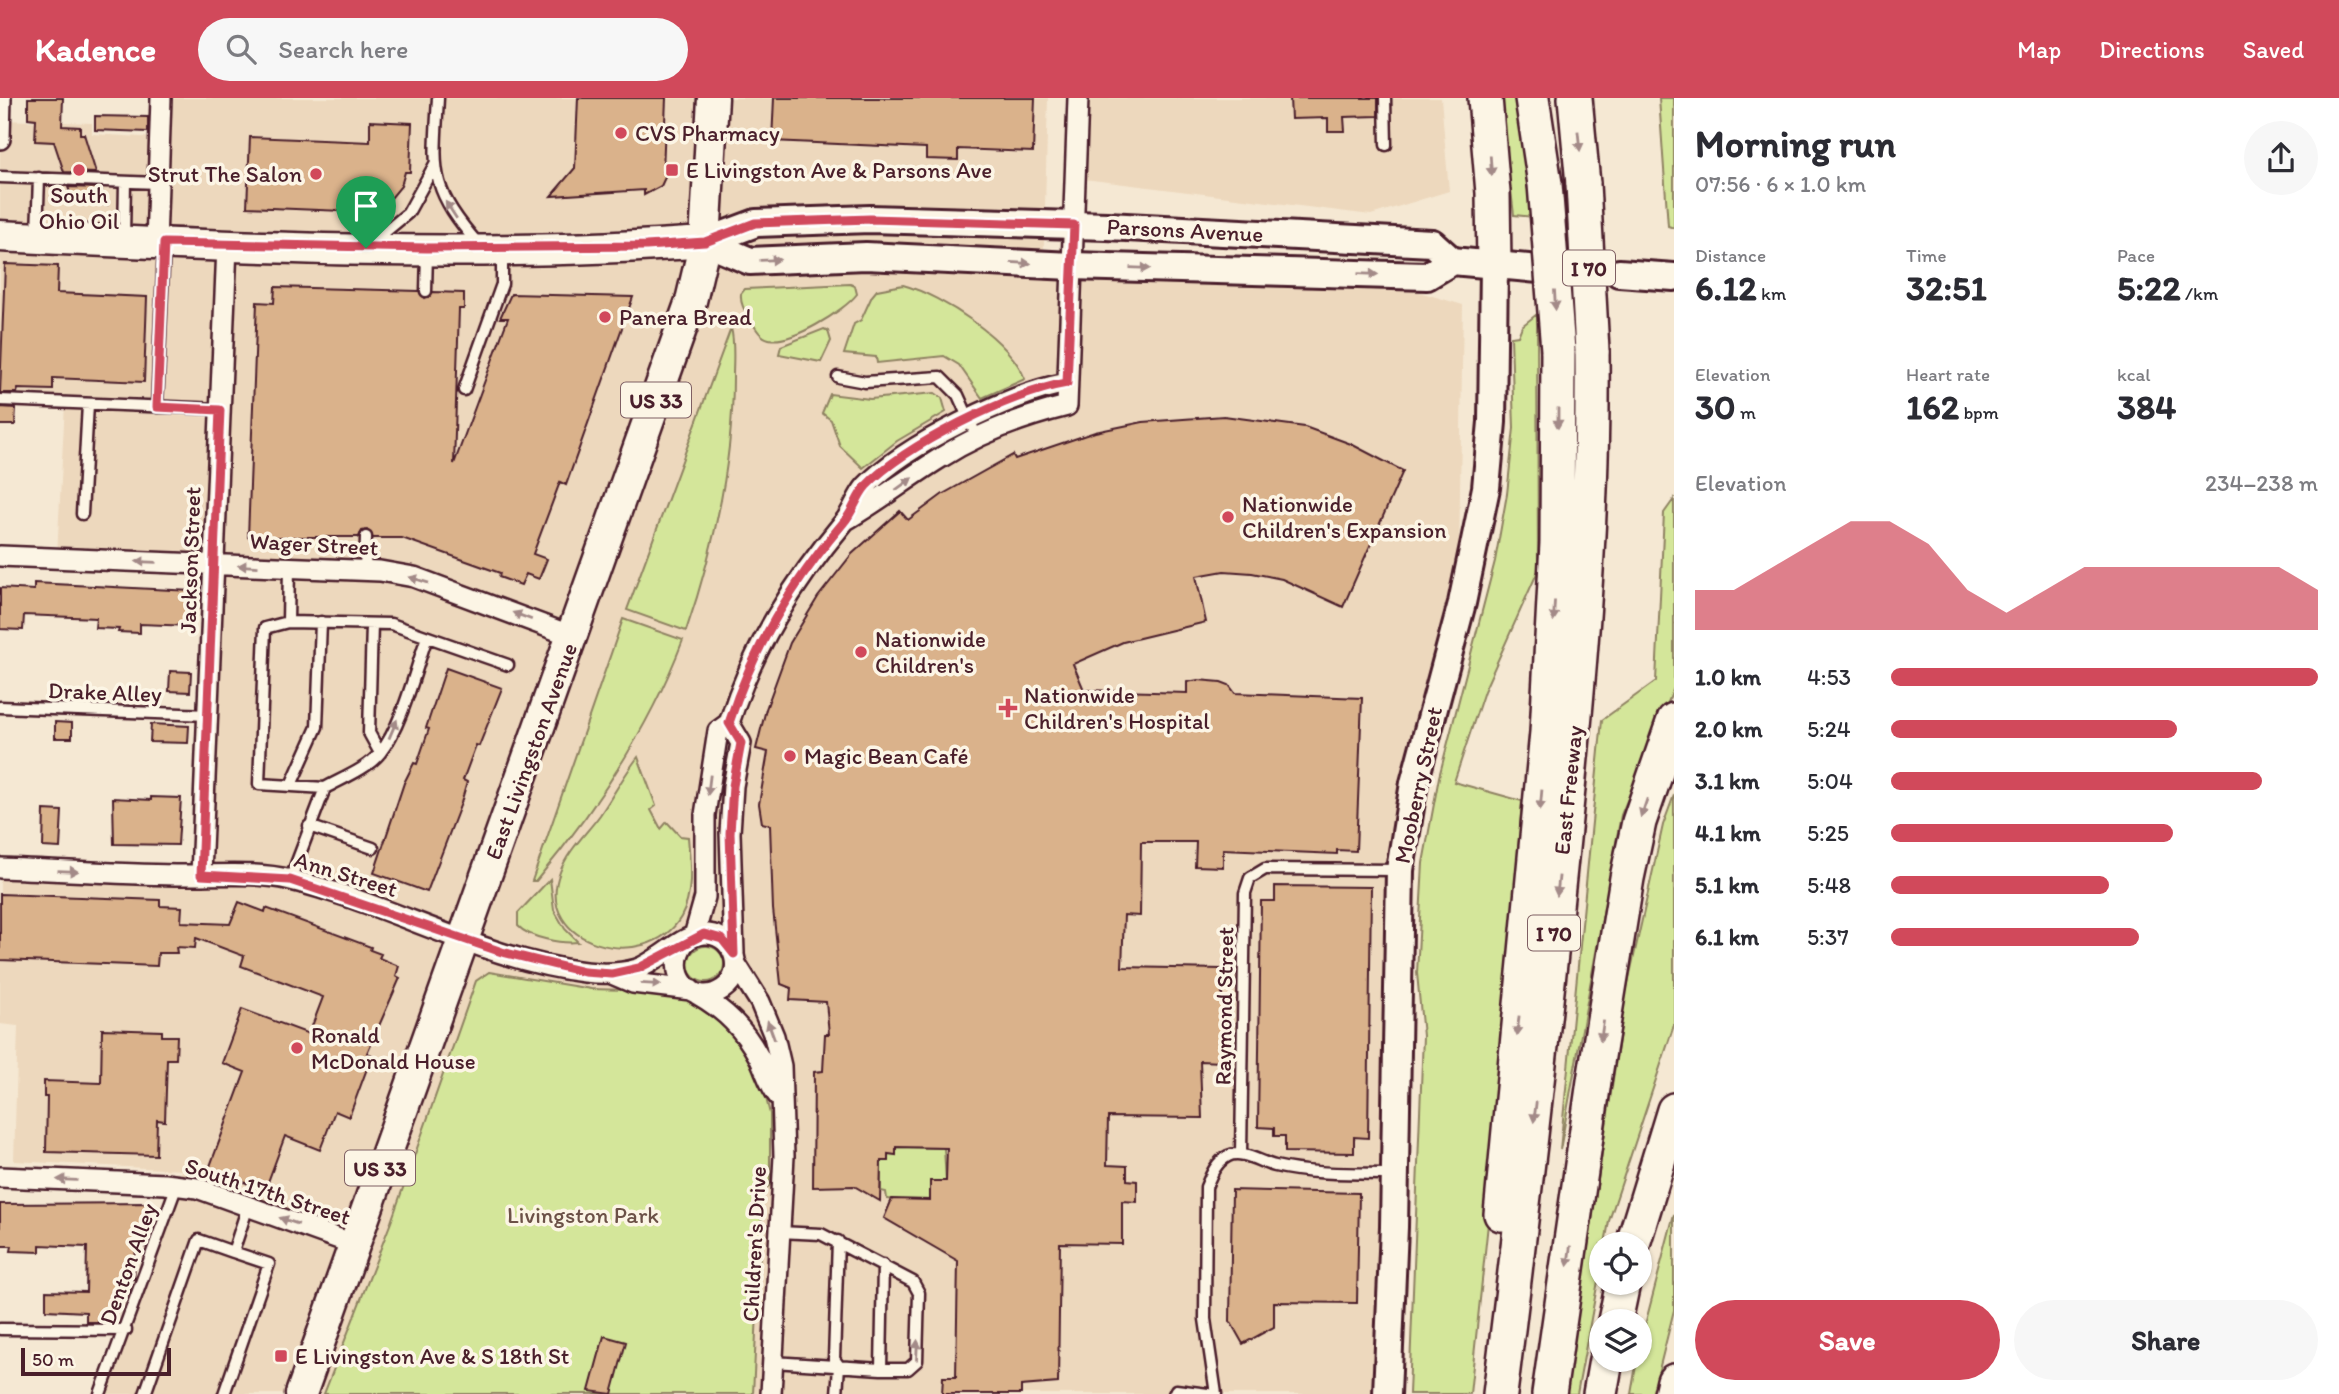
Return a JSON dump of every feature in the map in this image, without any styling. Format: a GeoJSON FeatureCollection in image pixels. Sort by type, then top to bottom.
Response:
{"type":"FeatureCollection","features":[{"type":"Feature","properties":{"kind":"highway"},"geometry":{"type":"LineString","coordinates":[[1485,98],[1493,194],[1494,266]]}},
{"type":"Feature","properties":{"kind":"highway"},"geometry":{"type":"LineString","coordinates":[[1486,1394],[1547,732],[1557,543],[1558,350],[1545,184],[1532,98]]}},
{"type":"Feature","properties":{"kind":"highway","name":"East Freeway"},"geometry":{"type":"LineString","coordinates":[[1500,1394],[1539,1078],[1583,648],[1592,489],[1592,351],[1583,184],[1575,98]]}},
{"type":"Feature","properties":{"kind":"highway"},"geometry":{"type":"LineString","coordinates":[[1549,1394],[1594,1081],[1627,878],[1639,822],[1674,720]]}},
{"type":"Feature","properties":{"kind":"highway"},"geometry":{"type":"LineString","coordinates":[[1637,1232],[1673,1116]]}},
{"type":"Feature","properties":{"kind":"highway"},"geometry":{"type":"LineString","coordinates":[[1600,1394],[1604,1372]]}},
{"type":"Feature","properties":{"kind":"highway"},"geometry":{"type":"LineString","coordinates":[[1671,1394],[1674,1381]]}},
{"type":"Feature","properties":{"kind":"main road","name":"East Livingston Avenue"},"geometry":{"type":"LineString","coordinates":[[301,1394],[691,301],[705,242],[713,98]]}},
{"type":"Feature","properties":{"kind":"main road","name":"Parsons Avenue"},"geometry":{"type":"LineString","coordinates":[[0,236],[228,246],[366,248],[492,249],[705,242]]}},
{"type":"Feature","properties":{"kind":"street"},"geometry":{"type":"LineString","coordinates":[[0,139],[1,98]]}},
{"type":"Feature","properties":{"kind":"street"},"geometry":{"type":"LineString","coordinates":[[160,243],[158,183],[161,98]]}},
{"type":"Feature","properties":{"kind":"street"},"geometry":{"type":"LineString","coordinates":[[973,428],[1067,406],[1079,98]]}},
{"type":"Feature","properties":{"kind":"street","name":"Parsons Avenue"},"geometry":{"type":"LineString","coordinates":[[705,242],[755,223],[870,219],[1074,225],[1432,243],[1452,261],[1539,269]]}},
{"type":"Feature","properties":{"kind":"street","name":"Parsons Avenue"},"geometry":{"type":"LineString","coordinates":[[705,242],[750,261],[866,256],[1072,266],[1427,275],[1452,261]]}},
{"type":"Feature","properties":{"kind":"street","name":"Jackson Street"},"geometry":{"type":"LineString","coordinates":[[201,875],[228,246]]}},
{"type":"Feature","properties":{"kind":"street","name":"Mooberry Street"},"geometry":{"type":"LineString","coordinates":[[1387,1394],[1395,1174],[1400,870],[1413,783],[1462,603],[1486,488],[1492,422],[1494,266]]}},
{"type":"Feature","properties":{"kind":"street"},"geometry":{"type":"LineString","coordinates":[[1619,273],[1674,277]]}},
{"type":"Feature","properties":{"kind":"street"},"geometry":{"type":"LineString","coordinates":[[693,991],[680,979],[676,970],[679,950],[690,939],[705,897],[705,815],[718,731],[729,723],[759,646],[780,606],[813,559],[846,521],[865,487],[895,463],[973,428],[1045,387],[1067,383]]}},
{"type":"Feature","properties":{"kind":"street","name":"Wager Street"},"geometry":{"type":"LineString","coordinates":[[0,556],[365,570],[414,577],[572,636]]}},
{"type":"Feature","properties":{"kind":"street"},"geometry":{"type":"LineString","coordinates":[[612,974],[634,983],[705,994],[723,989],[734,973],[730,833],[733,786],[741,743],[729,723]]}},
{"type":"Feature","properties":{"kind":"street","name":"Ann Street"},"geometry":{"type":"LineString","coordinates":[[0,868],[290,880],[558,968],[612,974]]}},
{"type":"Feature","properties":{"kind":"street"},"geometry":{"type":"LineString","coordinates":[[612,974],[639,968],[704,934],[718,937],[730,946],[735,959]]}},
{"type":"Feature","properties":{"kind":"street","name":"Children's Drive"},"geometry":{"type":"LineString","coordinates":[[735,959],[760,1002],[774,1036],[780,1066],[779,1097],[784,1156],[771,1394]]}},
{"type":"Feature","properties":{"kind":"street","name":"Children's Drive"},"geometry":{"type":"LineString","coordinates":[[693,991],[723,1011],[745,1034],[770,1086],[779,1097]]}},
{"type":"Feature","properties":{"kind":"street","name":"South 17th Street"},"geometry":{"type":"LineString","coordinates":[[0,1178],[197,1188],[353,1244]]}},
{"type":"Feature","properties":{"kind":"lane"},"geometry":{"type":"LineString","coordinates":[[438,98],[435,163],[446,204],[492,249],[502,284],[464,390]]}},
{"type":"Feature","properties":{"kind":"lane"},"geometry":{"type":"LineString","coordinates":[[1385,98],[1386,145]]}},
{"type":"Feature","properties":{"kind":"lane"},"geometry":{"type":"LineString","coordinates":[[366,248],[408,213],[435,163]]}},
{"type":"Feature","properties":{"kind":"lane"},"geometry":{"type":"LineString","coordinates":[[0,177],[158,183]]}},
{"type":"Feature","properties":{"kind":"lane"},"geometry":{"type":"LineString","coordinates":[[37,238],[39,178]]}},
{"type":"Feature","properties":{"kind":"lane"},"geometry":{"type":"LineString","coordinates":[[124,242],[125,182]]}},
{"type":"Feature","properties":{"kind":"lane"},"geometry":{"type":"LineString","coordinates":[[157,407],[160,243]]}},
{"type":"Feature","properties":{"kind":"lane"},"geometry":{"type":"LineString","coordinates":[[426,291],[427,248]]}},
{"type":"Feature","properties":{"kind":"lane"},"geometry":{"type":"LineString","coordinates":[[838,377],[865,382],[940,377],[958,395],[973,428]]}},
{"type":"Feature","properties":{"kind":"lane"},"geometry":{"type":"LineString","coordinates":[[0,400],[220,410]]}},
{"type":"Feature","properties":{"kind":"lane"},"geometry":{"type":"LineString","coordinates":[[82,514],[88,404]]}},
{"type":"Feature","properties":{"kind":"lane"},"geometry":{"type":"LineString","coordinates":[[365,570],[366,537]]}},
{"type":"Feature","properties":{"kind":"lane"},"geometry":{"type":"LineString","coordinates":[[288,622],[289,568]]}},
{"type":"Feature","properties":{"kind":"lane"},"geometry":{"type":"LineString","coordinates":[[427,637],[391,735],[380,753],[365,766],[325,788],[259,783],[265,628],[288,622],[391,624],[508,665]]}},
{"type":"Feature","properties":{"kind":"lane"},"geometry":{"type":"LineString","coordinates":[[291,785],[317,727],[321,622]]}},
{"type":"Feature","properties":{"kind":"lane"},"geometry":{"type":"LineString","coordinates":[[372,624],[369,733],[380,753]]}},
{"type":"Feature","properties":{"kind":"lane","name":"Drake Alley"},"geometry":{"type":"LineString","coordinates":[[0,707],[208,715]]}},
{"type":"Feature","properties":{"kind":"lane"},"geometry":{"type":"LineString","coordinates":[[290,880],[325,788]]}},
{"type":"Feature","properties":{"kind":"lane"},"geometry":{"type":"LineString","coordinates":[[309,826],[373,848]]}},
{"type":"Feature","properties":{"kind":"lane","name":"Raymond Street"},"geometry":{"type":"LineString","coordinates":[[1241,1154],[1245,893],[1250,878],[1265,869],[1400,870]]}},
{"type":"Feature","properties":{"kind":"lane"},"geometry":{"type":"LineString","coordinates":[[1216,1394],[1205,1319],[1206,1186],[1213,1169],[1228,1156],[1241,1154],[1269,1165],[1303,1172],[1395,1174]]}},
{"type":"Feature","properties":{"kind":"lane","name":"Denton Alley"},"geometry":{"type":"LineString","coordinates":[[100,1394],[126,1330],[177,1185]]}},
{"type":"Feature","properties":{"kind":"lane"},"geometry":{"type":"LineString","coordinates":[[233,1252],[248,1206]]}},
{"type":"Feature","properties":{"kind":"lane"},"geometry":{"type":"LineString","coordinates":[[773,1362],[908,1369],[917,1361],[919,1293],[913,1282],[821,1234],[779,1232]]}},
{"type":"Feature","properties":{"kind":"lane"},"geometry":{"type":"LineString","coordinates":[[145,1394],[199,1240],[269,1264],[224,1394]]}},
{"type":"Feature","properties":{"kind":"lane"},"geometry":{"type":"LineString","coordinates":[[837,1394],[839,1366],[834,1359],[838,1241]]}},
{"type":"Feature","properties":{"kind":"lane"},"geometry":{"type":"LineString","coordinates":[[881,1369],[883,1265]]}},
{"type":"Feature","properties":{"kind":"lane"},"geometry":{"type":"LineString","coordinates":[[0,1329],[126,1330]]}},
{"type":"Feature","properties":{"kind":"lane"},"geometry":{"type":"LineString","coordinates":[[1174,1394],[1176,1390],[1208,1394]]}},
{"type":"Feature","properties":{"kind":"shaded area","name":"Nationwide Children's Hospital"},"geometry":{"type":"Polygon","coordinates":[[[0,98],[2,120],[92,123],[92,134],[158,138],[160,98],[1048,98],[1043,279],[1399,286],[1463,305],[1458,620],[1414,778],[1390,1394],[101,1394],[182,1170],[14,1161],[18,1026],[0,1024],[0,873],[200,873],[215,566],[57,556],[65,403],[0,400],[0,98]]]}},
{"type":"Feature","properties":{"kind":"shaded area"},"geometry":{"type":"Polygon","coordinates":[[[1072,98],[1441,98],[1449,191],[1371,215],[1076,178],[1072,98]]]}},
{"type":"Feature","properties":{"kind":"green space"},"geometry":{"type":"Polygon","coordinates":[[[1495,98],[1515,98],[1525,145],[1534,217],[1514,215],[1511,190],[1504,188],[1495,98]]]}},
{"type":"Feature","properties":{"kind":"green space"},"geometry":{"type":"Polygon","coordinates":[[[1659,98],[1674,98],[1674,228],[1668,226],[1659,98]]]}},
{"type":"Feature","properties":{"kind":"green space"},"geometry":{"type":"Polygon","coordinates":[[[850,284],[855,286],[857,294],[841,309],[816,325],[779,339],[769,339],[760,334],[741,301],[741,294],[745,289],[850,284]]]}},
{"type":"Feature","properties":{"kind":"green space"},"geometry":{"type":"Polygon","coordinates":[[[903,285],[955,309],[990,335],[1017,364],[1025,379],[982,398],[959,365],[944,356],[877,363],[876,357],[844,354],[854,324],[861,320],[877,290],[903,285]]]}},
{"type":"Feature","properties":{"kind":"green space"},"geometry":{"type":"Polygon","coordinates":[[[1537,314],[1538,571],[1484,691],[1454,782],[1522,801],[1492,1186],[1470,1394],[1409,1394],[1423,1036],[1417,973],[1423,863],[1439,777],[1495,561],[1507,494],[1514,428],[1511,337],[1518,336],[1522,326],[1537,314]]]}},
{"type":"Feature","properties":{"kind":"green space"},"geometry":{"type":"Polygon","coordinates":[[[731,328],[734,352],[726,474],[713,538],[686,631],[627,610],[731,328]]]}},
{"type":"Feature","properties":{"kind":"green space"},"geometry":{"type":"Polygon","coordinates":[[[824,329],[828,331],[831,341],[821,362],[779,354],[781,346],[824,329]]]}},
{"type":"Feature","properties":{"kind":"green space"},"geometry":{"type":"Polygon","coordinates":[[[935,393],[942,398],[946,412],[897,441],[863,468],[840,446],[831,420],[822,413],[830,394],[870,399],[935,393]]]}},
{"type":"Feature","properties":{"kind":"green space"},"geometry":{"type":"Polygon","coordinates":[[[1674,499],[1674,688],[1621,815],[1560,1150],[1602,720],[1656,681],[1664,513],[1674,499]]]}},
{"type":"Feature","properties":{"kind":"green space"},"geometry":{"type":"Polygon","coordinates":[[[623,619],[683,640],[654,705],[620,766],[580,825],[536,881],[532,881],[623,619]]]}},
{"type":"Feature","properties":{"kind":"green space"},"geometry":{"type":"Polygon","coordinates":[[[638,757],[656,806],[651,810],[661,829],[667,822],[680,836],[688,837],[688,898],[681,917],[665,935],[644,945],[620,947],[597,944],[577,934],[562,918],[556,897],[560,872],[568,856],[600,815],[638,757]]]}},
{"type":"Feature","properties":{"kind":"green space"},"geometry":{"type":"Polygon","coordinates":[[[1674,795],[1674,1025],[1607,1232],[1590,1232],[1626,992],[1663,825],[1674,795]]]}},
{"type":"Feature","properties":{"kind":"green space"},"geometry":{"type":"Polygon","coordinates":[[[550,879],[554,910],[565,929],[578,942],[546,939],[530,934],[518,926],[518,913],[550,879]]]}},
{"type":"Feature","properties":{"kind":"green space"},"geometry":{"type":"Polygon","coordinates":[[[706,946],[719,951],[724,964],[719,977],[706,982],[693,977],[688,964],[693,951],[706,946]]]}},
{"type":"Feature","properties":{"kind":"green space","name":"Livingston Park"},"geometry":{"type":"Polygon","coordinates":[[[489,972],[591,989],[661,991],[694,1000],[738,1034],[760,1074],[770,1114],[770,1185],[763,1191],[753,1394],[324,1394],[391,1222],[476,981],[489,972]]]}},
{"type":"Feature","properties":{"kind":"green space"},"geometry":{"type":"Polygon","coordinates":[[[896,1147],[944,1148],[946,1181],[930,1181],[930,1197],[957,1204],[887,1199],[886,1192],[881,1191],[881,1161],[888,1161],[888,1154],[896,1154],[896,1147]]]}},
{"type":"Feature","properties":{"kind":"green space"},"geometry":{"type":"Polygon","coordinates":[[[1674,1214],[1674,1310],[1653,1394],[1631,1394],[1635,1372],[1652,1372],[1652,1309],[1649,1309],[1674,1214]]]}},
{"type":"Feature","properties":{"kind":"green space"},"geometry":{"type":"Polygon","coordinates":[[[1589,1240],[1589,1295],[1595,1295],[1593,1309],[1589,1309],[1589,1330],[1577,1394],[1566,1394],[1589,1240]]]}},
{"type":"Feature","properties":{"kind":"building"},"geometry":{"type":"Polygon","coordinates":[[[28,98],[63,98],[62,126],[80,127],[80,134],[84,134],[96,173],[64,172],[54,142],[35,141],[36,119],[28,118],[28,98]]]}},
{"type":"Feature","properties":{"kind":"building","name":"CVS Pharmacy"},"geometry":{"type":"Polygon","coordinates":[[[578,98],[666,98],[663,171],[668,171],[661,186],[644,195],[644,190],[551,196],[575,168],[578,98]]]}},
{"type":"Feature","properties":{"kind":"building"},"geometry":{"type":"Polygon","coordinates":[[[774,98],[1035,98],[1033,152],[958,149],[958,160],[926,159],[926,148],[772,141],[774,98]]]}},
{"type":"Feature","properties":{"kind":"building"},"geometry":{"type":"Polygon","coordinates":[[[1290,98],[1378,98],[1378,116],[1344,117],[1345,131],[1328,131],[1328,118],[1291,119],[1290,98]]]}},
{"type":"Feature","properties":{"kind":"building"},"geometry":{"type":"Polygon","coordinates":[[[95,116],[148,117],[148,132],[95,130],[95,116]]]}},
{"type":"Feature","properties":{"kind":"building"},"geometry":{"type":"Polygon","coordinates":[[[370,121],[412,123],[410,172],[405,172],[401,186],[387,203],[367,209],[367,212],[247,207],[250,137],[370,142],[370,121]]]}},
{"type":"Feature","properties":{"kind":"building"},"geometry":{"type":"Polygon","coordinates":[[[68,187],[101,188],[107,205],[74,203],[68,187]]]}},
{"type":"Feature","properties":{"kind":"building"},"geometry":{"type":"Polygon","coordinates":[[[5,264],[58,266],[57,293],[147,297],[144,382],[53,378],[53,390],[18,389],[17,393],[0,393],[5,264]]]}},
{"type":"Feature","properties":{"kind":"building"},"geometry":{"type":"Polygon","coordinates":[[[275,287],[419,291],[425,298],[433,292],[464,293],[464,309],[459,309],[454,464],[508,318],[500,318],[511,294],[633,297],[566,485],[560,482],[533,554],[547,559],[539,579],[526,574],[521,585],[499,577],[500,573],[402,538],[373,538],[367,530],[362,531],[359,537],[248,537],[257,302],[274,303],[275,287]]]}},
{"type":"Feature","properties":{"kind":"building"},"geometry":{"type":"Polygon","coordinates":[[[0,407],[16,408],[15,425],[0,425],[0,407]]]}},
{"type":"Feature","properties":{"kind":"building"},"geometry":{"type":"Polygon","coordinates":[[[1224,416],[1305,427],[1351,444],[1403,471],[1343,607],[1282,579],[1224,571],[1196,576],[1206,622],[1123,642],[1073,664],[1084,690],[1187,693],[1187,682],[1198,680],[1221,682],[1229,685],[1235,693],[1362,698],[1356,851],[1337,850],[1337,854],[1223,849],[1223,867],[1195,866],[1196,842],[1141,842],[1140,916],[1124,915],[1122,967],[1222,969],[1222,1062],[1200,1061],[1202,1118],[1108,1117],[1107,1165],[1127,1166],[1127,1180],[1137,1181],[1137,1202],[1122,1201],[1122,1244],[1060,1243],[1058,1383],[1021,1386],[1021,1394],[942,1394],[943,1377],[956,1377],[958,1261],[884,1218],[892,1199],[930,1200],[930,1181],[946,1181],[947,1148],[896,1147],[896,1155],[888,1154],[888,1161],[881,1161],[880,1201],[854,1186],[813,1187],[814,1072],[823,1071],[825,1034],[829,1034],[826,1002],[790,1000],[791,988],[781,984],[773,909],[770,825],[762,823],[759,804],[768,752],[756,749],[766,709],[790,643],[818,597],[852,554],[900,511],[908,520],[943,494],[1013,455],[1015,459],[1095,432],[1143,422],[1224,416]]]}},
{"type":"Feature","properties":{"kind":"building"},"geometry":{"type":"Polygon","coordinates":[[[34,583],[192,591],[192,626],[140,624],[140,633],[118,632],[119,629],[95,628],[96,618],[24,615],[23,630],[0,629],[0,588],[34,590],[34,583]]]}},
{"type":"Feature","properties":{"kind":"building"},"geometry":{"type":"Polygon","coordinates":[[[446,668],[502,688],[463,780],[467,782],[461,803],[427,892],[374,873],[404,783],[414,763],[417,764],[446,668]]]}},
{"type":"Feature","properties":{"kind":"building"},"geometry":{"type":"Polygon","coordinates":[[[170,671],[191,672],[190,692],[169,691],[170,671]]]}},
{"type":"Feature","properties":{"kind":"building"},"geometry":{"type":"Polygon","coordinates":[[[55,722],[72,723],[72,738],[55,738],[55,722]]]}},
{"type":"Feature","properties":{"kind":"building"},"geometry":{"type":"Polygon","coordinates":[[[151,724],[189,726],[188,743],[150,742],[151,724]]]}},
{"type":"Feature","properties":{"kind":"building"},"geometry":{"type":"Polygon","coordinates":[[[151,797],[181,798],[178,845],[114,844],[113,798],[151,800],[151,797]]]}},
{"type":"Feature","properties":{"kind":"building"},"geometry":{"type":"Polygon","coordinates":[[[44,810],[62,811],[60,848],[43,847],[44,810]]]}},
{"type":"Feature","properties":{"kind":"building"},"geometry":{"type":"Polygon","coordinates":[[[1275,886],[1371,887],[1368,1138],[1354,1137],[1354,1153],[1285,1152],[1285,1136],[1274,1136],[1274,1128],[1258,1127],[1261,901],[1275,901],[1275,886]]]}},
{"type":"Feature","properties":{"kind":"building","name":"Ronald McDonald House"},"geometry":{"type":"Polygon","coordinates":[[[0,894],[160,900],[160,906],[182,907],[181,922],[230,924],[239,902],[265,912],[266,908],[371,947],[370,950],[381,954],[379,958],[399,966],[396,976],[400,978],[367,1053],[372,1055],[349,1117],[335,1111],[320,1150],[285,1136],[265,1190],[209,1169],[245,1072],[222,1063],[242,1009],[309,1034],[323,997],[241,966],[244,956],[196,938],[195,948],[176,947],[177,953],[158,953],[157,966],[0,960],[0,894]]]}},
{"type":"Feature","properties":{"kind":"building"},"geometry":{"type":"Polygon","coordinates":[[[102,1029],[162,1031],[162,1036],[177,1036],[176,1059],[167,1059],[165,1121],[157,1120],[156,1155],[46,1152],[47,1097],[44,1097],[44,1081],[101,1083],[102,1029]]]}},
{"type":"Feature","properties":{"kind":"building"},"geometry":{"type":"Polygon","coordinates":[[[1232,1190],[1359,1193],[1357,1303],[1274,1302],[1274,1327],[1243,1344],[1230,1321],[1232,1190]]]}},
{"type":"Feature","properties":{"kind":"building"},"geometry":{"type":"Polygon","coordinates":[[[151,1203],[150,1236],[147,1236],[146,1247],[136,1246],[134,1279],[130,1279],[129,1292],[116,1291],[115,1322],[86,1322],[86,1312],[46,1310],[46,1291],[86,1292],[87,1247],[40,1245],[40,1252],[11,1251],[12,1246],[0,1246],[0,1204],[151,1203]]]}},
{"type":"Feature","properties":{"kind":"building"},"geometry":{"type":"Polygon","coordinates":[[[604,1336],[626,1342],[612,1394],[589,1391],[604,1336]]]}},
{"type":"Feature","properties":{"kind":"place","name":"CVS Pharmacy"},"geometry":{"type":"Point","coordinates":[621,133]}},
{"type":"Feature","properties":{"kind":"place","name":"South Ohio Oil"},"geometry":{"type":"Point","coordinates":[79,170]}},
{"type":"Feature","properties":{"kind":"place","name":"E Livingston Ave & Parsons Ave"},"geometry":{"type":"Point","coordinates":[672,170]}},
{"type":"Feature","properties":{"kind":"place","name":"Strut The Salon"},"geometry":{"type":"Point","coordinates":[316,174]}},
{"type":"Feature","properties":{"kind":"place","name":"Panera Bread"},"geometry":{"type":"Point","coordinates":[605,317]}},
{"type":"Feature","properties":{"kind":"place","name":"Nationwide Children's Expansion"},"geometry":{"type":"Point","coordinates":[1228,517]}},
{"type":"Feature","properties":{"kind":"place","name":"Nationwide Children's"},"geometry":{"type":"Point","coordinates":[861,652]}},
{"type":"Feature","properties":{"kind":"place","name":"Nationwide Children's Hospital"},"geometry":{"type":"Point","coordinates":[1008,708]}},
{"type":"Feature","properties":{"kind":"place","name":"Magic Bean Café"},"geometry":{"type":"Point","coordinates":[790,756]}},
{"type":"Feature","properties":{"kind":"place","name":"Ronald McDonald House"},"geometry":{"type":"Point","coordinates":[297,1048]}},
{"type":"Feature","properties":{"kind":"place","name":"E Livingston Ave & S 18th St"},"geometry":{"type":"Point","coordinates":[281,1356]}},
{"type":"Feature","properties":{"kind":"route"},"geometry":{"type":"LineString","coordinates":[[870,219],[1074,225],[1067,383],[1045,387],[1005,401],[950,428],[895,463],[865,487],[846,521],[813,559],[780,606],[759,646],[729,723],[741,743],[733,786],[730,833],[733,907],[731,929],[734,954],[722,939],[704,934],[694,936],[639,968],[612,974],[584,972],[558,968],[502,952],[303,883],[273,877],[201,875],[220,410],[157,407],[164,243],[366,248],[530,249],[646,246],[705,242],[755,223],[870,219]]}}]}
